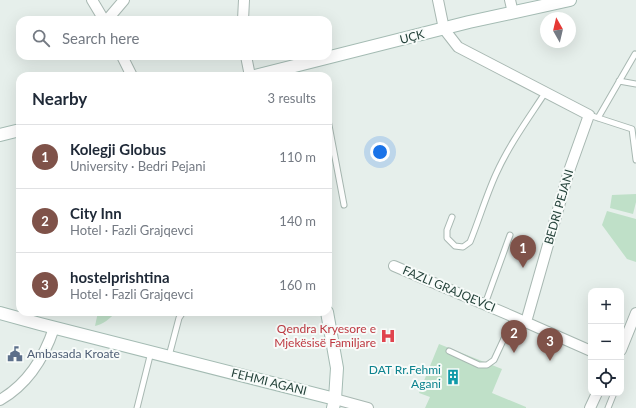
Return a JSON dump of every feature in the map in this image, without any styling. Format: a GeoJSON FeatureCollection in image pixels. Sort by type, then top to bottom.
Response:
{"type":"FeatureCollection","features":[{"type":"Feature","properties":{"kind":"main road","name":"UÇK"},"geometry":{"type":"LineString","coordinates":[[332,59],[444,29],[570,0]]}},
{"type":"Feature","properties":{"kind":"main road","name":"UÇK"},"geometry":{"type":"LineString","coordinates":[[282,72],[327,60]]}},
{"type":"Feature","properties":{"kind":"main road"},"geometry":{"type":"LineString","coordinates":[[0,135],[16,131]]}},
{"type":"Feature","properties":{"kind":"main road","name":"FEHMI AGANI"},"geometry":{"type":"LineString","coordinates":[[0,313],[151,352],[334,404]]}},
{"type":"Feature","properties":{"kind":"main road"},"geometry":{"type":"LineString","coordinates":[[328,316],[337,368],[334,404]]}},
{"type":"Feature","properties":{"kind":"street"},"geometry":{"type":"LineString","coordinates":[[92,0],[102,16]]}},
{"type":"Feature","properties":{"kind":"street"},"geometry":{"type":"LineString","coordinates":[[109,16],[124,0]]}},
{"type":"Feature","properties":{"kind":"street"},"geometry":{"type":"LineString","coordinates":[[243,16],[244,0]]}},
{"type":"Feature","properties":{"kind":"street"},"geometry":{"type":"LineString","coordinates":[[438,0],[444,29],[458,47],[593,117]]}},
{"type":"Feature","properties":{"kind":"street"},"geometry":{"type":"LineString","coordinates":[[510,0],[513,13]]}},
{"type":"Feature","properties":{"kind":"street"},"geometry":{"type":"LineString","coordinates":[[124,60],[130,72]]}},
{"type":"Feature","properties":{"kind":"street"},"geometry":{"type":"LineString","coordinates":[[247,60],[249,72]]}},
{"type":"Feature","properties":{"kind":"street","name":"BEDRI PEJANI"},"geometry":{"type":"LineString","coordinates":[[526,322],[569,171],[593,117]]}},
{"type":"Feature","properties":{"kind":"street","name":"FAZLI GRAJQEVCI"},"geometry":{"type":"LineString","coordinates":[[394,266],[588,350]]}},
{"type":"Feature","properties":{"kind":"street"},"geometry":{"type":"LineString","coordinates":[[624,342],[636,312]]}},
{"type":"Feature","properties":{"kind":"street"},"geometry":{"type":"LineString","coordinates":[[0,400],[21,385],[30,374],[46,347],[54,328]]}},
{"type":"Feature","properties":{"kind":"street"},"geometry":{"type":"LineString","coordinates":[[590,408],[596,396]]}},
{"type":"Feature","properties":{"kind":"street","name":"FEHMI AGANI"},"geometry":{"type":"LineString","coordinates":[[334,404],[368,408]]}},
{"type":"Feature","properties":{"kind":"lane"},"geometry":{"type":"LineString","coordinates":[[636,55],[635,54],[620,81],[593,117],[632,129],[636,160]]}},
{"type":"Feature","properties":{"kind":"lane"},"geometry":{"type":"LineString","coordinates":[[620,81],[636,84]]}},
{"type":"Feature","properties":{"kind":"lane"},"geometry":{"type":"LineString","coordinates":[[452,217],[447,230],[447,238],[455,246],[463,247],[470,242],[496,174],[514,139],[546,93]]}},
{"type":"Feature","properties":{"kind":"lane"},"geometry":{"type":"LineString","coordinates":[[332,141],[344,205]]}},
{"type":"Feature","properties":{"kind":"lane"},"geometry":{"type":"LineString","coordinates":[[485,304],[510,234]]}},
{"type":"Feature","properties":{"kind":"lane"},"geometry":{"type":"LineString","coordinates":[[169,357],[180,316]]}},
{"type":"Feature","properties":{"kind":"lane"},"geometry":{"type":"LineString","coordinates":[[449,351],[479,365],[487,365],[494,360],[514,317]]}},
{"type":"Feature","properties":{"kind":"lane"},"geometry":{"type":"LineString","coordinates":[[137,408],[151,352]]}},
{"type":"Feature","properties":{"kind":"lane"},"geometry":{"type":"LineString","coordinates":[[608,408],[613,396]]}},
{"type":"Feature","properties":{"kind":"green space"},"geometry":{"type":"Polygon","coordinates":[[[636,194],[633,214],[610,208],[612,195],[636,194]]]}},
{"type":"Feature","properties":{"kind":"green space"},"geometry":{"type":"Polygon","coordinates":[[[607,211],[636,219],[636,262],[627,259],[602,225],[607,211]]]}},
{"type":"Feature","properties":{"kind":"green space"},"geometry":{"type":"Polygon","coordinates":[[[97,316],[113,316],[101,324],[95,326],[97,316]]]}},
{"type":"Feature","properties":{"kind":"green space"},"geometry":{"type":"Polygon","coordinates":[[[439,344],[502,369],[492,393],[526,408],[425,408],[430,397],[419,393],[439,344]]]}},
{"type":"Feature","properties":{"kind":"place","name":"Kolegji Globus"},"geometry":{"type":"Point","coordinates":[523,268]}},
{"type":"Feature","properties":{"kind":"place","name":"Qendra Kryesore e Mjekësisë Familjare"},"geometry":{"type":"Point","coordinates":[388,336]}},
{"type":"Feature","properties":{"kind":"place","name":"City Inn"},"geometry":{"type":"Point","coordinates":[514,353]}},
{"type":"Feature","properties":{"kind":"place","name":"Ambasada Kroate"},"geometry":{"type":"Point","coordinates":[15,354]}},
{"type":"Feature","properties":{"kind":"place","name":"hostelprishtina"},"geometry":{"type":"Point","coordinates":[550,361]}},
{"type":"Feature","properties":{"kind":"place","name":"DAT Rr.Fehmi Agani"},"geometry":{"type":"Point","coordinates":[453,377]}}]}
